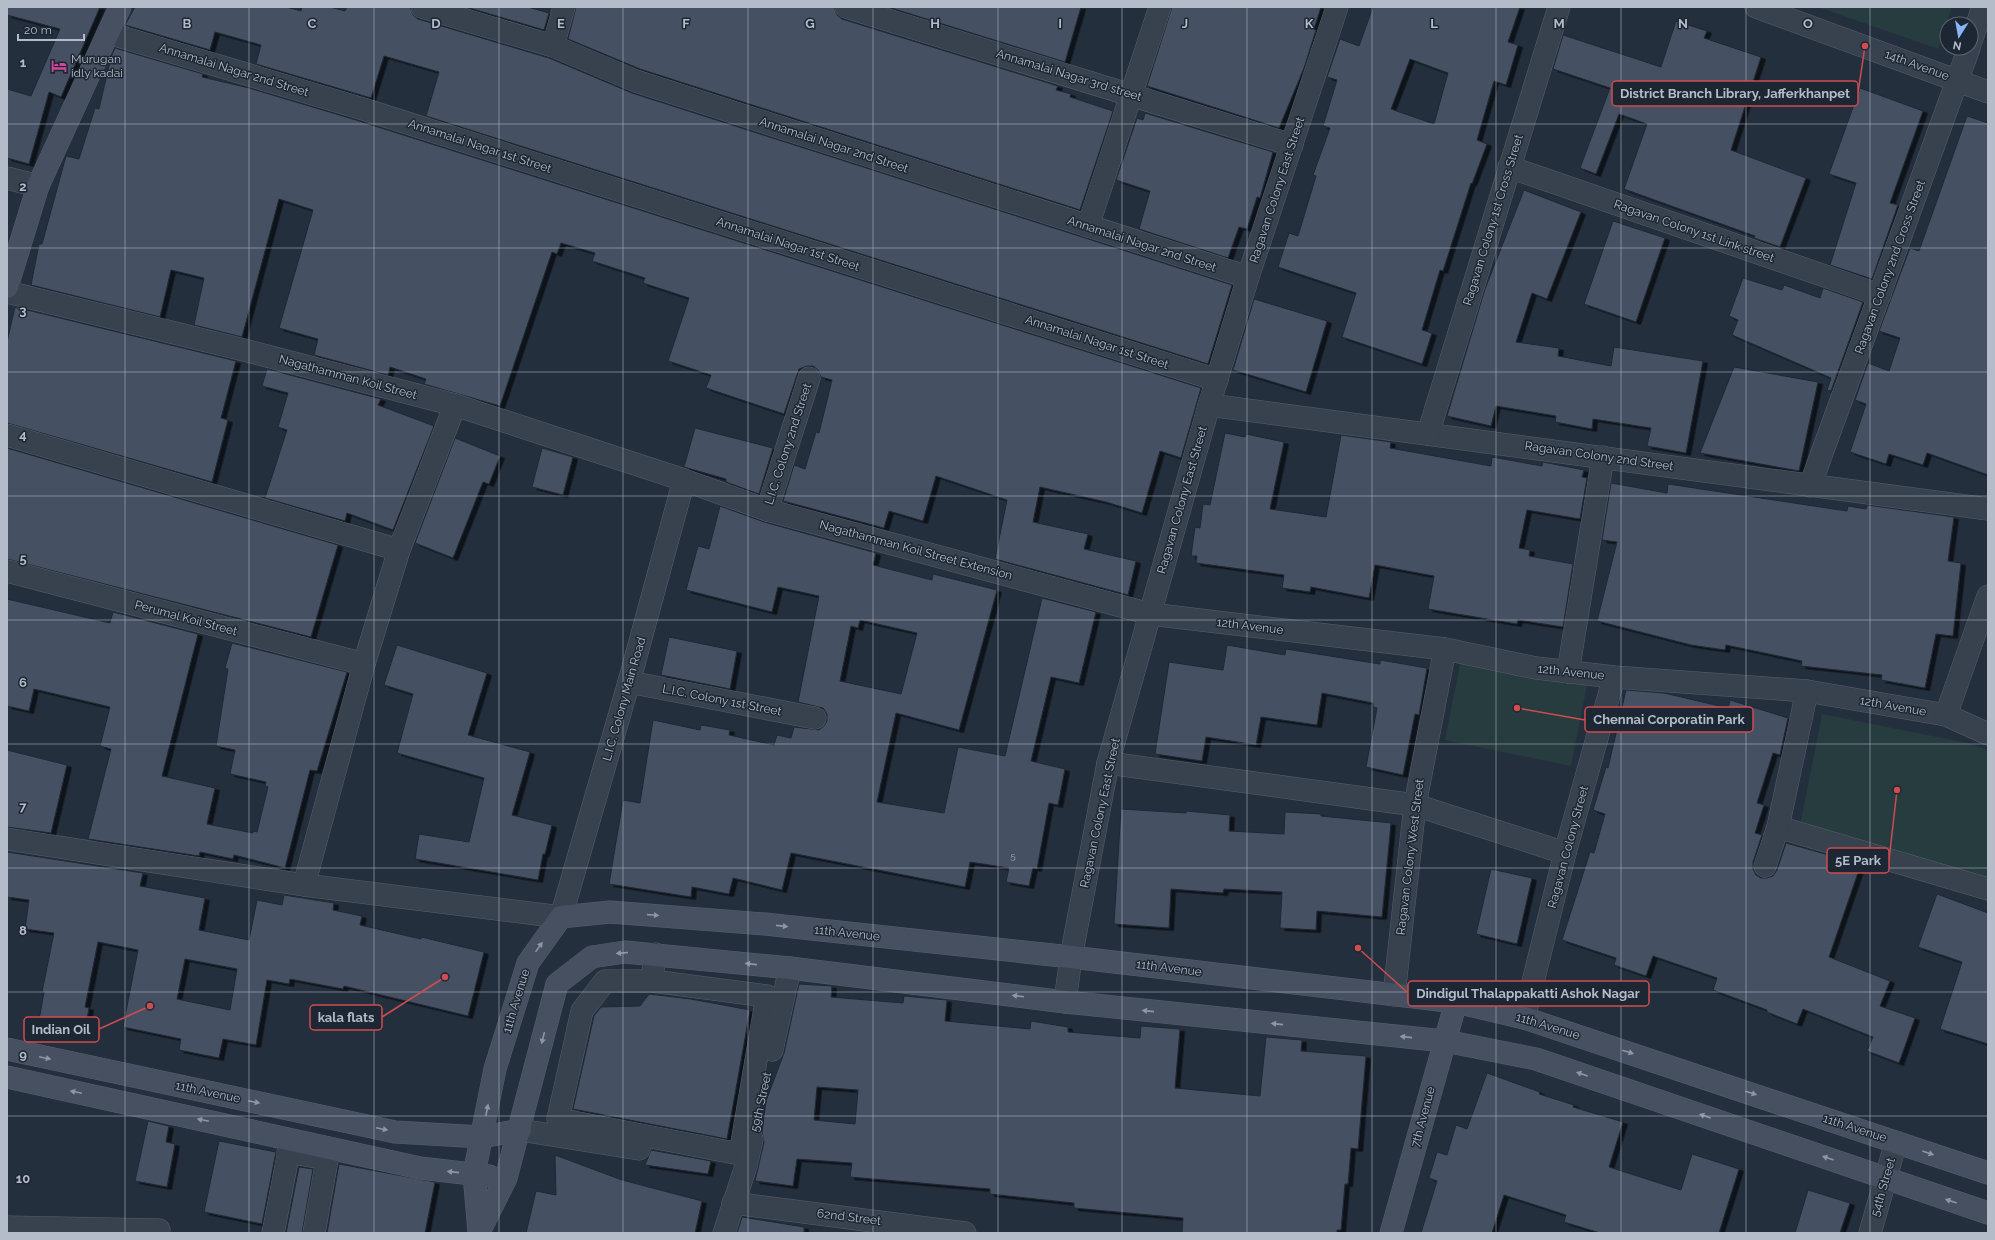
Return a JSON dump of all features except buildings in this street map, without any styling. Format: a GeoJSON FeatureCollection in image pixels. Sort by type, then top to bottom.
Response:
{"type":"FeatureCollection","features":[{"type":"Feature","properties":{"kind":"main road"},"geometry":{"type":"LineString","coordinates":[[7,287],[38,186],[120,7]]}},
{"type":"Feature","properties":{"kind":"main road","name":"11th Avenue"},"geometry":{"type":"LineString","coordinates":[[479,1232],[474,1174],[495,1069],[528,963],[561,917],[610,912],[764,924],[1071,957],[1456,1002],[1524,1018],[1988,1173]]}},
{"type":"Feature","properties":{"kind":"main road","name":"11th Avenue"},"geometry":{"type":"LineString","coordinates":[[479,1232],[506,1178],[520,1130],[557,984],[592,957],[625,952],[790,968],[1065,1002],[1445,1041],[1536,1059],[1988,1214]]}},
{"type":"Feature","properties":{"kind":"main road","name":"7th Avenue"},"geometry":{"type":"LineString","coordinates":[[1391,1233],[1456,1002]]}},
{"type":"Feature","properties":{"kind":"main road","name":"11th Avenue"},"geometry":{"type":"LineString","coordinates":[[7,1050],[395,1132],[482,1136],[520,1130]]}},
{"type":"Feature","properties":{"kind":"main road"},"geometry":{"type":"LineString","coordinates":[[7,1077],[289,1146],[328,1154],[420,1168],[506,1178]]}},
{"type":"Feature","properties":{"kind":"street","name":"Annamalai Nagar 2nd Street"},"geometry":{"type":"LineString","coordinates":[[422,7],[553,46],[636,81],[1248,277]]}},
{"type":"Feature","properties":{"kind":"street"},"geometry":{"type":"LineString","coordinates":[[553,46],[564,7]]}},
{"type":"Feature","properties":{"kind":"street","name":"Annamalai Nagar 3rd street"},"geometry":{"type":"LineString","coordinates":[[846,7],[1130,93],[1292,145]]}},
{"type":"Feature","properties":{"kind":"street"},"geometry":{"type":"LineString","coordinates":[[1088,226],[1130,93],[1160,7]]}},
{"type":"Feature","properties":{"kind":"street","name":"Ragavan Colony East Street"},"geometry":{"type":"LineString","coordinates":[[1065,1002],[1071,957],[1108,763],[1209,405],[1248,277],[1337,7]]}},
{"type":"Feature","properties":{"kind":"street","name":"Ragavan Colony 1st Cross Street"},"geometry":{"type":"LineString","coordinates":[[1428,434],[1509,167],[1543,64],[1559,7]]}},
{"type":"Feature","properties":{"kind":"street","name":"14th Avenue"},"geometry":{"type":"LineString","coordinates":[[1756,7],[1988,92]]}},
{"type":"Feature","properties":{"kind":"street"},"geometry":{"type":"LineString","coordinates":[[1979,18],[1983,7]]}},
{"type":"Feature","properties":{"kind":"street","name":"Annamalai Nagar 2nd Street"},"geometry":{"type":"LineString","coordinates":[[108,33],[360,108]]}},
{"type":"Feature","properties":{"kind":"street","name":"Ragavan Colony 2nd Cross Street"},"geometry":{"type":"LineString","coordinates":[[1810,486],[1966,56]]}},
{"type":"Feature","properties":{"kind":"street","name":"Annamalai Nagar 1st Street"},"geometry":{"type":"LineString","coordinates":[[360,108],[1217,380]]}},
{"type":"Feature","properties":{"kind":"street","name":"Ragavan Colony 1st Link street"},"geometry":{"type":"LineString","coordinates":[[1509,167],[1880,295]]}},
{"type":"Feature","properties":{"kind":"street"},"geometry":{"type":"LineString","coordinates":[[7,178],[38,186]]}},
{"type":"Feature","properties":{"kind":"street","name":"Nagathamman Koil Street"},"geometry":{"type":"LineString","coordinates":[[7,292],[244,350],[455,405],[684,480]]}},
{"type":"Feature","properties":{"kind":"street","name":"L.I.C. Colony 2nd Street"},"geometry":{"type":"LineString","coordinates":[[767,510],[809,378]]}},
{"type":"Feature","properties":{"kind":"street"},"geometry":{"type":"LineString","coordinates":[[304,885],[364,664],[399,550],[455,405]]}},
{"type":"Feature","properties":{"kind":"street","name":"Ragavan Colony 2nd Street"},"geometry":{"type":"LineString","coordinates":[[1209,405],[1604,457],[1988,510]]}},
{"type":"Feature","properties":{"kind":"street"},"geometry":{"type":"LineString","coordinates":[[7,435],[399,550]]}},
{"type":"Feature","properties":{"kind":"street"},"geometry":{"type":"LineString","coordinates":[[1568,672],[1604,457]]}},
{"type":"Feature","properties":{"kind":"street","name":"Nagathamman Koil Street Extension"},"geometry":{"type":"LineString","coordinates":[[684,480],[767,510],[1150,614]]}},
{"type":"Feature","properties":{"kind":"street","name":"L.I.C. Colony Main Road"},"geometry":{"type":"LineString","coordinates":[[561,917],[629,682],[684,480]]}},
{"type":"Feature","properties":{"kind":"street","name":"Perumal Koil Street"},"geometry":{"type":"LineString","coordinates":[[7,571],[364,664]]}},
{"type":"Feature","properties":{"kind":"street"},"geometry":{"type":"LineString","coordinates":[[1946,715],[1988,596]]}},
{"type":"Feature","properties":{"kind":"street","name":"12th Avenue"},"geometry":{"type":"LineString","coordinates":[[1150,614],[1445,649],[1536,668],[1568,672],[1614,677],[1807,691],[1946,715],[1988,734]]}},
{"type":"Feature","properties":{"kind":"street","name":"Ragavan Colony West Street"},"geometry":{"type":"LineString","coordinates":[[1394,995],[1415,805],[1445,649]]}},
{"type":"Feature","properties":{"kind":"street","name":"Ragavan Colony Street"},"geometry":{"type":"LineString","coordinates":[[1524,1018],[1565,853],[1614,677]]}},
{"type":"Feature","properties":{"kind":"street","name":"L.I.C. Colony 1st Street"},"geometry":{"type":"LineString","coordinates":[[629,682],[816,718]]}},
{"type":"Feature","properties":{"kind":"street"},"geometry":{"type":"LineString","coordinates":[[1765,866],[1778,827],[1807,691]]}},
{"type":"Feature","properties":{"kind":"street"},"geometry":{"type":"LineString","coordinates":[[1108,763],[1415,805],[1565,853]]}},
{"type":"Feature","properties":{"kind":"street"},"geometry":{"type":"LineString","coordinates":[[1778,827],[1988,889]]}},
{"type":"Feature","properties":{"kind":"street"},"geometry":{"type":"LineString","coordinates":[[7,839],[304,885],[561,917]]}},
{"type":"Feature","properties":{"kind":"street"},"geometry":{"type":"LineString","coordinates":[[652,981],[655,954]]}},
{"type":"Feature","properties":{"kind":"street","name":"59th Street"},"geometry":{"type":"LineString","coordinates":[[724,1233],[746,1166],[790,968]]}},
{"type":"Feature","properties":{"kind":"street"},"geometry":{"type":"LineString","coordinates":[[605,981],[652,981],[767,996],[740,1154],[558,1119],[582,1011],[605,981]]}},
{"type":"Feature","properties":{"kind":"street"},"geometry":{"type":"LineString","coordinates":[[520,1130],[746,1166]]}},
{"type":"Feature","properties":{"kind":"street","name":"54th Street"},"geometry":{"type":"LineString","coordinates":[[1870,1233],[1896,1142]]}},
{"type":"Feature","properties":{"kind":"street"},"geometry":{"type":"LineString","coordinates":[[273,1233],[289,1146]]}},
{"type":"Feature","properties":{"kind":"street"},"geometry":{"type":"LineString","coordinates":[[314,1233],[328,1154]]}},
{"type":"Feature","properties":{"kind":"street","name":"62nd Street"},"geometry":{"type":"LineString","coordinates":[[733,1203],[965,1233]]}},
{"type":"Feature","properties":{"kind":"street"},"geometry":{"type":"LineString","coordinates":[[7,1227],[159,1230]]}},
{"type":"Feature","properties":{"kind":"green space"},"geometry":{"type":"Polygon","coordinates":[[[1818,7],[1952,7],[1949,16],[1939,16],[1938,49],[1818,7]]]}},
{"type":"Feature","properties":{"kind":"green space"},"geometry":{"type":"Polygon","coordinates":[[[1461,659],[1587,685],[1571,766],[1445,740],[1461,659]]]}},
{"type":"Feature","properties":{"kind":"green space"},"geometry":{"type":"Polygon","coordinates":[[[1822,714],[1967,743],[1988,750],[1988,888],[1799,830],[1822,714]]]}},
{"type":"Feature","properties":{"kind":"place","name":"District Branch Library, Jafferkhanpet"},"geometry":{"type":"Point","coordinates":[1865,46]}},
{"type":"Feature","properties":{"kind":"place","name":"Murugan idly kadai"},"geometry":{"type":"Point","coordinates":[59,66]}},
{"type":"Feature","properties":{"kind":"place","name":"Chennai Corporatin Park"},"geometry":{"type":"Point","coordinates":[1517,708]}},
{"type":"Feature","properties":{"kind":"place","name":"5E Park"},"geometry":{"type":"Point","coordinates":[1897,790]}},
{"type":"Feature","properties":{"kind":"place","name":"Dindigul Thalappakatti Ashok Nagar"},"geometry":{"type":"Point","coordinates":[1358,948]}},
{"type":"Feature","properties":{"kind":"place","name":"kala flats"},"geometry":{"type":"Point","coordinates":[445,977]}},
{"type":"Feature","properties":{"kind":"place","name":"Indian Oil"},"geometry":{"type":"Point","coordinates":[150,1006]}}]}
